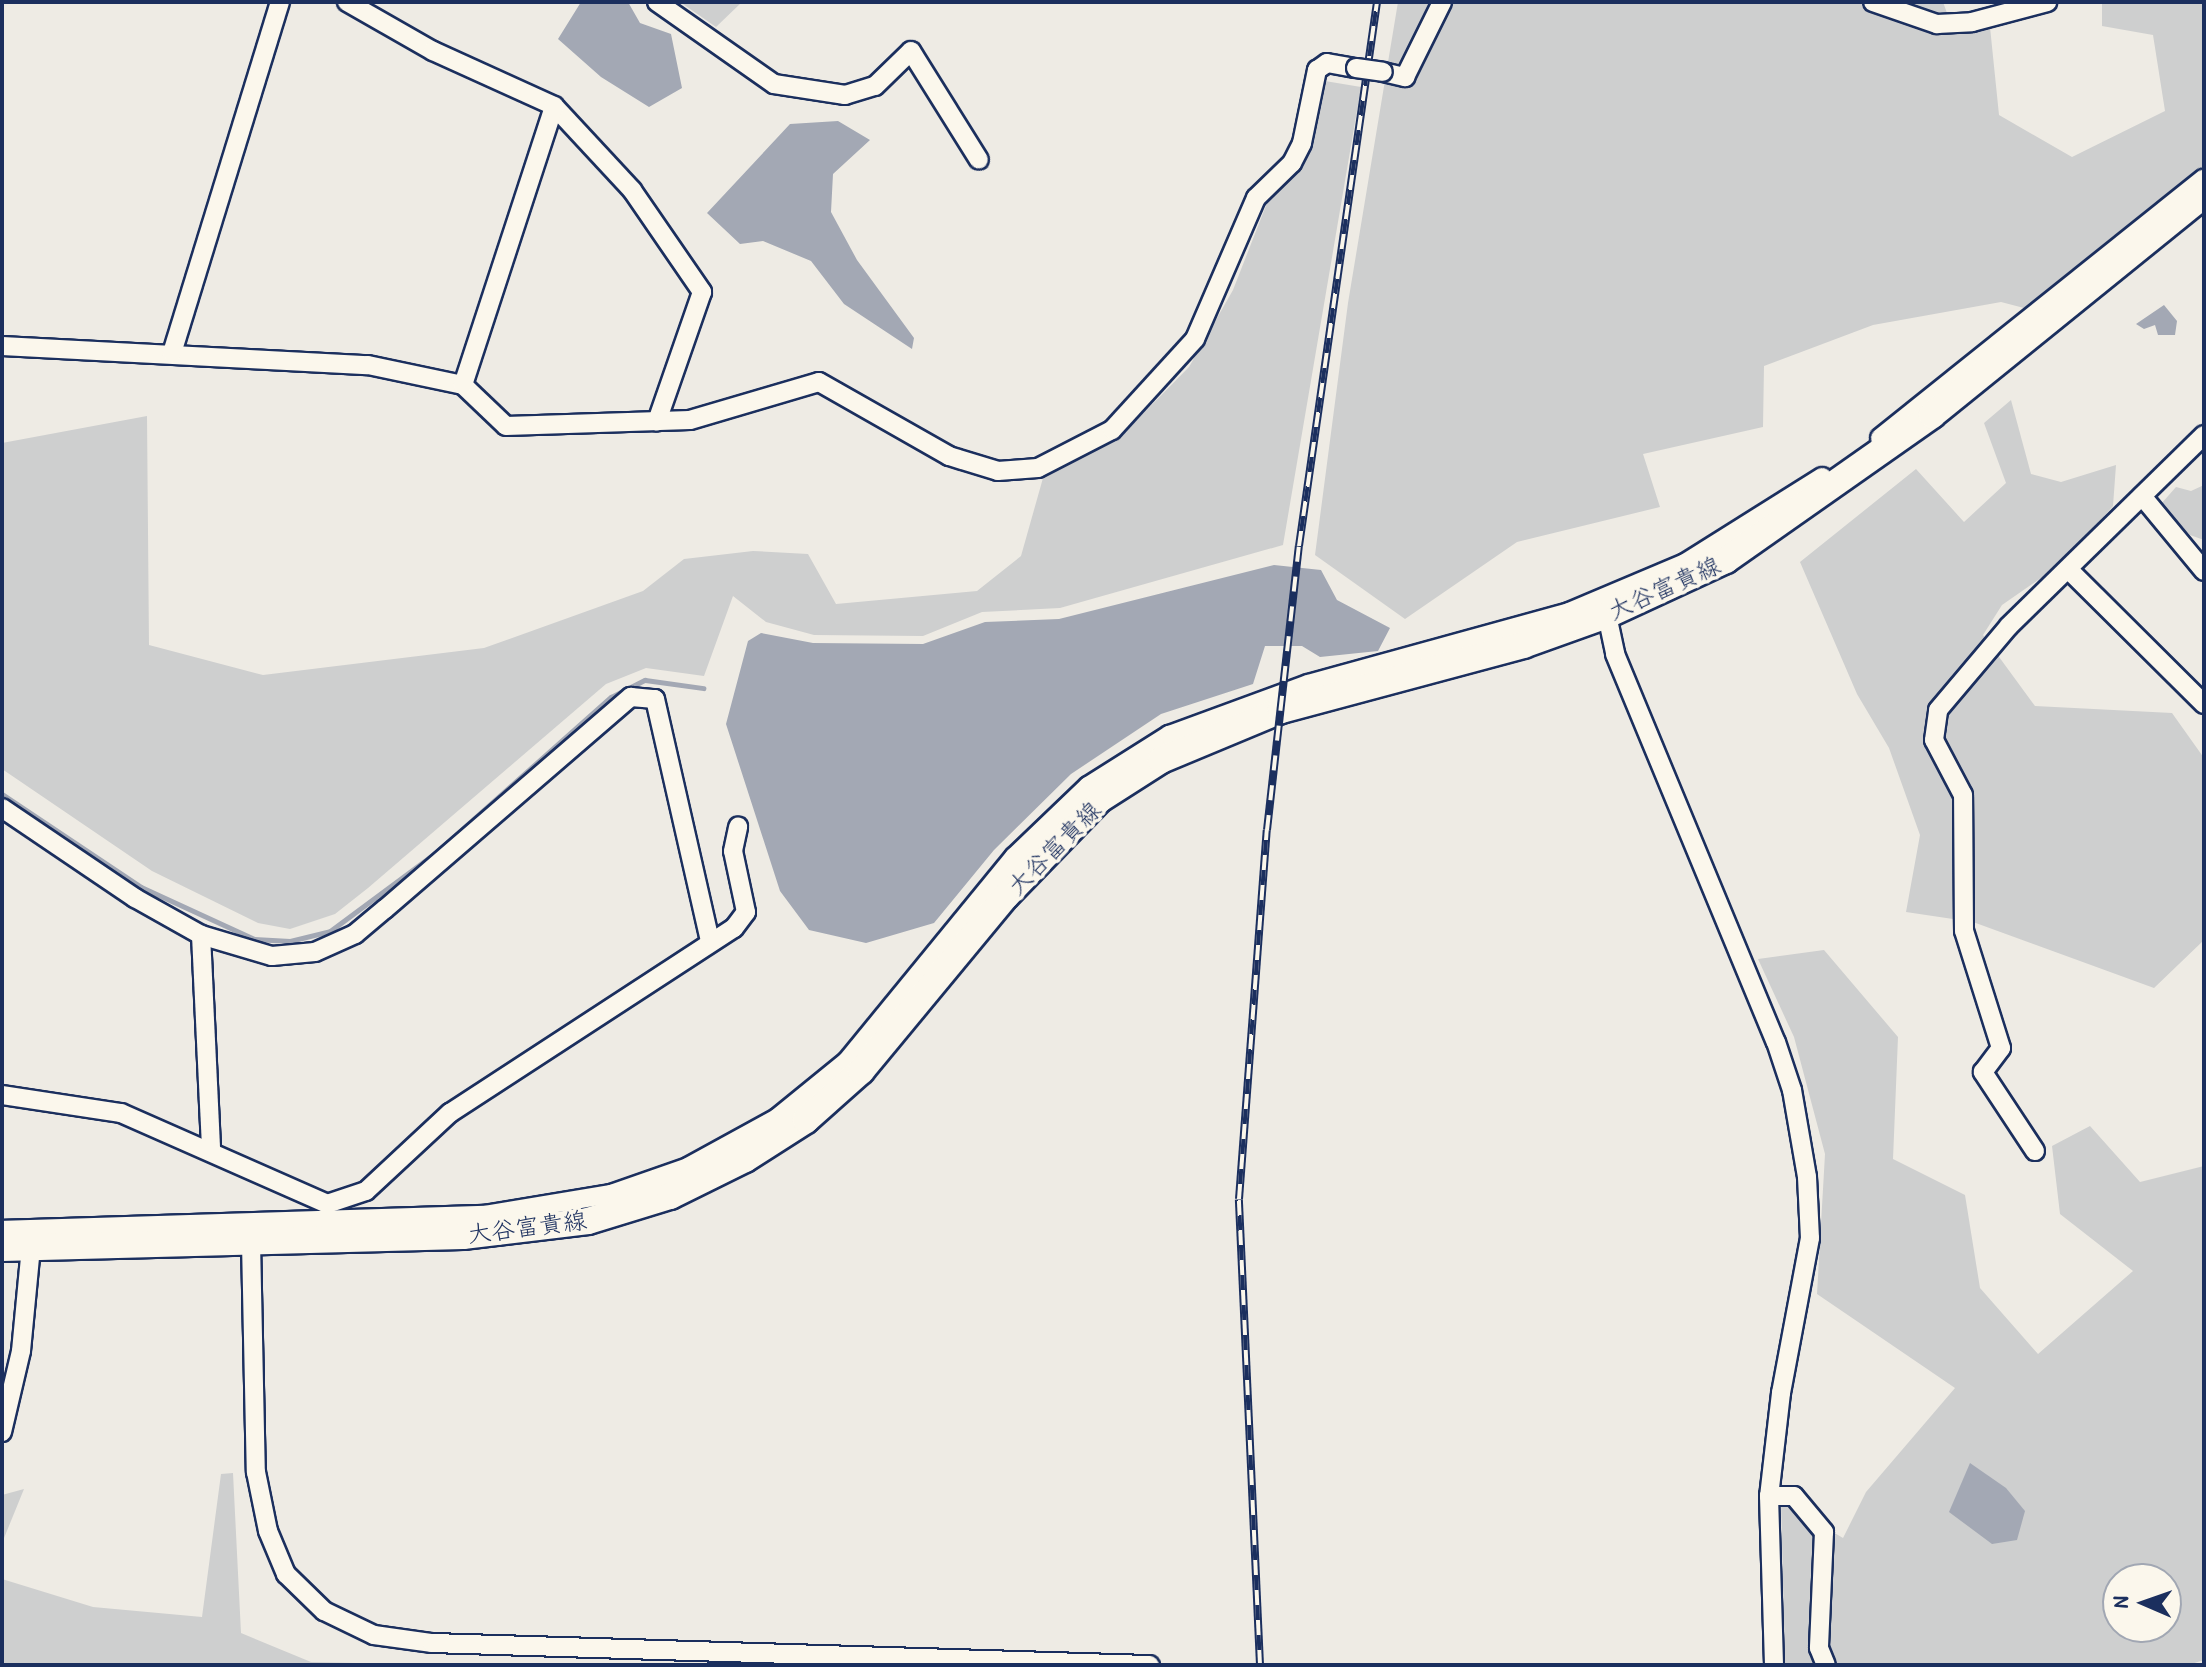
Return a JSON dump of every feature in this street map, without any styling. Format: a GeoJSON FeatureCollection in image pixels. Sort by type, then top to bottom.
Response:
{"type":"FeatureCollection","features":[{"type":"Feature","properties":{"kind":"main road","name":"大谷富貴線"},"geometry":{"type":"LineString","coordinates":[[2,1248],[529,1231],[588,1221],[670,1196],[745,1159],[806,1120],[839,1091],[1006,896],[1100,799],[1161,760],[1281,710],[1523,645],[1607,615],[1726,560],[1858,471],[2204,195]]}},
{"type":"Feature","properties":{"kind":"street"},"geometry":{"type":"LineString","coordinates":[[172,353],[280,2]]}},
{"type":"Feature","properties":{"kind":"street"},"geometry":{"type":"LineString","coordinates":[[347,2],[433,51],[554,106],[632,190],[702,292],[657,421]]}},
{"type":"Feature","properties":{"kind":"street"},"geometry":{"type":"LineString","coordinates":[[657,2],[774,84],[845,95],[875,86],[911,51],[979,160]]}},
{"type":"Feature","properties":{"kind":"street"},"geometry":{"type":"LineString","coordinates":[[2,346],[368,365],[463,385],[506,426],[690,420],[819,382],[949,456],[998,471],[1038,468],[1112,430],[1195,339],[1256,198],[1292,163],[1302,143],[1317,70],[1327,63],[1405,77],[1442,2]]}},
{"type":"Feature","properties":{"kind":"street"},"geometry":{"type":"LineString","coordinates":[[1873,2],[1937,24],[1972,22],[2047,2]]}},
{"type":"Feature","properties":{"kind":"street"},"geometry":{"type":"LineString","coordinates":[[463,385],[554,106]]}},
{"type":"Feature","properties":{"kind":"street"},"geometry":{"type":"LineString","coordinates":[[2,1230],[485,1215],[611,1194],[688,1167],[777,1118],[847,1061],[1014,857],[1088,786],[1169,735],[1248,703],[1497,636],[1685,563],[1866,449],[2204,178]]}},
{"type":"Feature","properties":{"kind":"street"},"geometry":{"type":"LineString","coordinates":[[2035,1151],[1983,1072],[2001,1048],[1964,931],[1963,795],[1934,740],[1938,710],[2009,626],[2204,435]]}},
{"type":"Feature","properties":{"kind":"street"},"geometry":{"type":"LineString","coordinates":[[2142,496],[2204,571]]}},
{"type":"Feature","properties":{"kind":"street"},"geometry":{"type":"LineString","coordinates":[[2069,570],[2204,704]]}},
{"type":"Feature","properties":{"kind":"street"},"geometry":{"type":"LineString","coordinates":[[1607,615],[1615,654],[1792,1090],[1807,1177],[1810,1238],[1781,1393],[1769,1496],[1774,1665]]}},
{"type":"Feature","properties":{"kind":"street"},"geometry":{"type":"LineString","coordinates":[[2,808],[135,898],[201,935],[272,956],[315,952],[355,934],[631,697],[655,699],[710,941]]}},
{"type":"Feature","properties":{"kind":"street"},"geometry":{"type":"LineString","coordinates":[[2,1095],[121,1113],[327,1204],[366,1191],[450,1113],[734,928],[746,912],[733,851],[738,827]]}},
{"type":"Feature","properties":{"kind":"street"},"geometry":{"type":"LineString","coordinates":[[201,935],[211,1151]]}},
{"type":"Feature","properties":{"kind":"street"},"geometry":{"type":"LineString","coordinates":[[251,1242],[256,1472],[268,1531],[286,1574],[324,1611],[374,1635],[432,1643],[1150,1665]]}},
{"type":"Feature","properties":{"kind":"street"},"geometry":{"type":"LineString","coordinates":[[2,1432],[11,1351],[31,1247]]}},
{"type":"Feature","properties":{"kind":"street"},"geometry":{"type":"LineString","coordinates":[[1769,1496],[1794,1496],[1824,1532],[1819,1648],[1826,1665]]}},
{"type":"Feature","properties":{"kind":"shaded area"},"geometry":{"type":"Polygon","coordinates":[[[581,2],[628,2],[640,23],[671,34],[682,88],[649,107],[601,77],[558,39],[581,2]]]}},
{"type":"Feature","properties":{"kind":"shaded area"},"geometry":{"type":"Polygon","coordinates":[[[680,2],[742,2],[716,27],[680,2]]]}},
{"type":"Feature","properties":{"kind":"shaded area"},"geometry":{"type":"Polygon","coordinates":[[[1398,2],[1943,2],[1947,13],[1990,27],[1999,115],[2072,157],[2165,111],[2153,35],[2102,26],[2102,2],[2204,2],[2204,168],[2024,308],[2001,302],[1873,325],[1764,366],[1763,427],[1643,454],[1660,507],[1517,542],[1405,619],[1315,555],[1348,303],[1398,2]]]}},
{"type":"Feature","properties":{"kind":"shaded area"},"geometry":{"type":"Polygon","coordinates":[[[1325,81],[1361,87],[1283,545],[1060,608],[982,612],[923,636],[814,635],[766,622],[733,596],[704,676],[646,668],[606,684],[335,914],[290,929],[258,923],[152,871],[2,769],[2,443],[147,416],[149,645],[263,675],[484,648],[643,591],[684,559],[753,551],[808,554],[836,604],[977,591],[1021,556],[1043,478],[1122,435],[1189,367],[1233,290],[1267,203],[1304,163],[1325,81]]]}},
{"type":"Feature","properties":{"kind":"shaded area"},"geometry":{"type":"Polygon","coordinates":[[[838,121],[870,140],[833,174],[831,212],[857,260],[914,338],[912,349],[844,304],[811,261],[763,241],[740,244],[707,213],[790,124],[838,121]]]}},
{"type":"Feature","properties":{"kind":"shaded area"},"geometry":{"type":"Polygon","coordinates":[[[2164,305],[2177,321],[2175,335],[2158,335],[2155,325],[2144,329],[2136,324],[2164,305]]]}},
{"type":"Feature","properties":{"kind":"shaded area"},"geometry":{"type":"Polygon","coordinates":[[[2011,400],[2031,474],[2061,482],[2116,465],[2113,506],[2061,564],[2002,605],[1983,635],[2035,706],[2172,713],[2204,758],[2204,940],[2154,988],[1973,922],[1906,912],[1920,835],[1889,748],[1857,694],[1800,562],[1916,469],[1964,522],[2006,483],[1984,423],[2011,400]]]}},
{"type":"Feature","properties":{"kind":"shaded area"},"geometry":{"type":"Polygon","coordinates":[[[2204,485],[2204,540],[2190,535],[2161,504],[2176,487],[2191,491],[2204,485]]]}},
{"type":"Feature","properties":{"kind":"shaded area"},"geometry":{"type":"Polygon","coordinates":[[[1274,565],[1321,570],[1337,600],[1390,628],[1378,651],[1320,657],[1302,646],[1265,646],[1253,684],[1161,714],[1071,774],[994,850],[934,923],[866,943],[809,930],[780,891],[726,724],[748,641],[761,633],[813,643],[923,644],[985,622],[1059,619],[1274,565]]]}},
{"type":"Feature","properties":{"kind":"shaded area"},"geometry":{"type":"Polygon","coordinates":[[[1824,950],[1898,1037],[1893,1159],[1965,1195],[1980,1288],[2038,1354],[2133,1271],[2060,1214],[2052,1146],[2090,1126],[2140,1182],[2204,1166],[2204,1660],[2188,1665],[1785,1665],[1781,1501],[1843,1538],[1866,1492],[1955,1388],[1817,1294],[1825,1154],[1794,1037],[1758,959],[1824,950]]]}},
{"type":"Feature","properties":{"kind":"shaded area"},"geometry":{"type":"Polygon","coordinates":[[[1970,1463],[2006,1488],[2025,1511],[2017,1540],[1992,1544],[1949,1512],[1970,1463]]]}},
{"type":"Feature","properties":{"kind":"shaded area"},"geometry":{"type":"Polygon","coordinates":[[[233,1473],[241,1633],[311,1662],[446,1665],[2,1665],[2,1579],[93,1607],[202,1617],[221,1474],[233,1473]]]}},
{"type":"Feature","properties":{"kind":"shaded area"},"geometry":{"type":"Polygon","coordinates":[[[24,1489],[2,1543],[2,1495],[24,1489]]]}},
{"type":"Feature","properties":{"kind":"waterway"},"geometry":{"type":"LineString","coordinates":[[2,794],[141,887],[254,939],[290,941],[330,931],[435,853],[611,697],[645,680],[703,688]]}},
{"type":"Feature","properties":{"kind":"railway"},"geometry":{"type":"LineString","coordinates":[[1260,1665],[1239,1199],[1267,830],[1299,546],[1377,2]]}}]}
